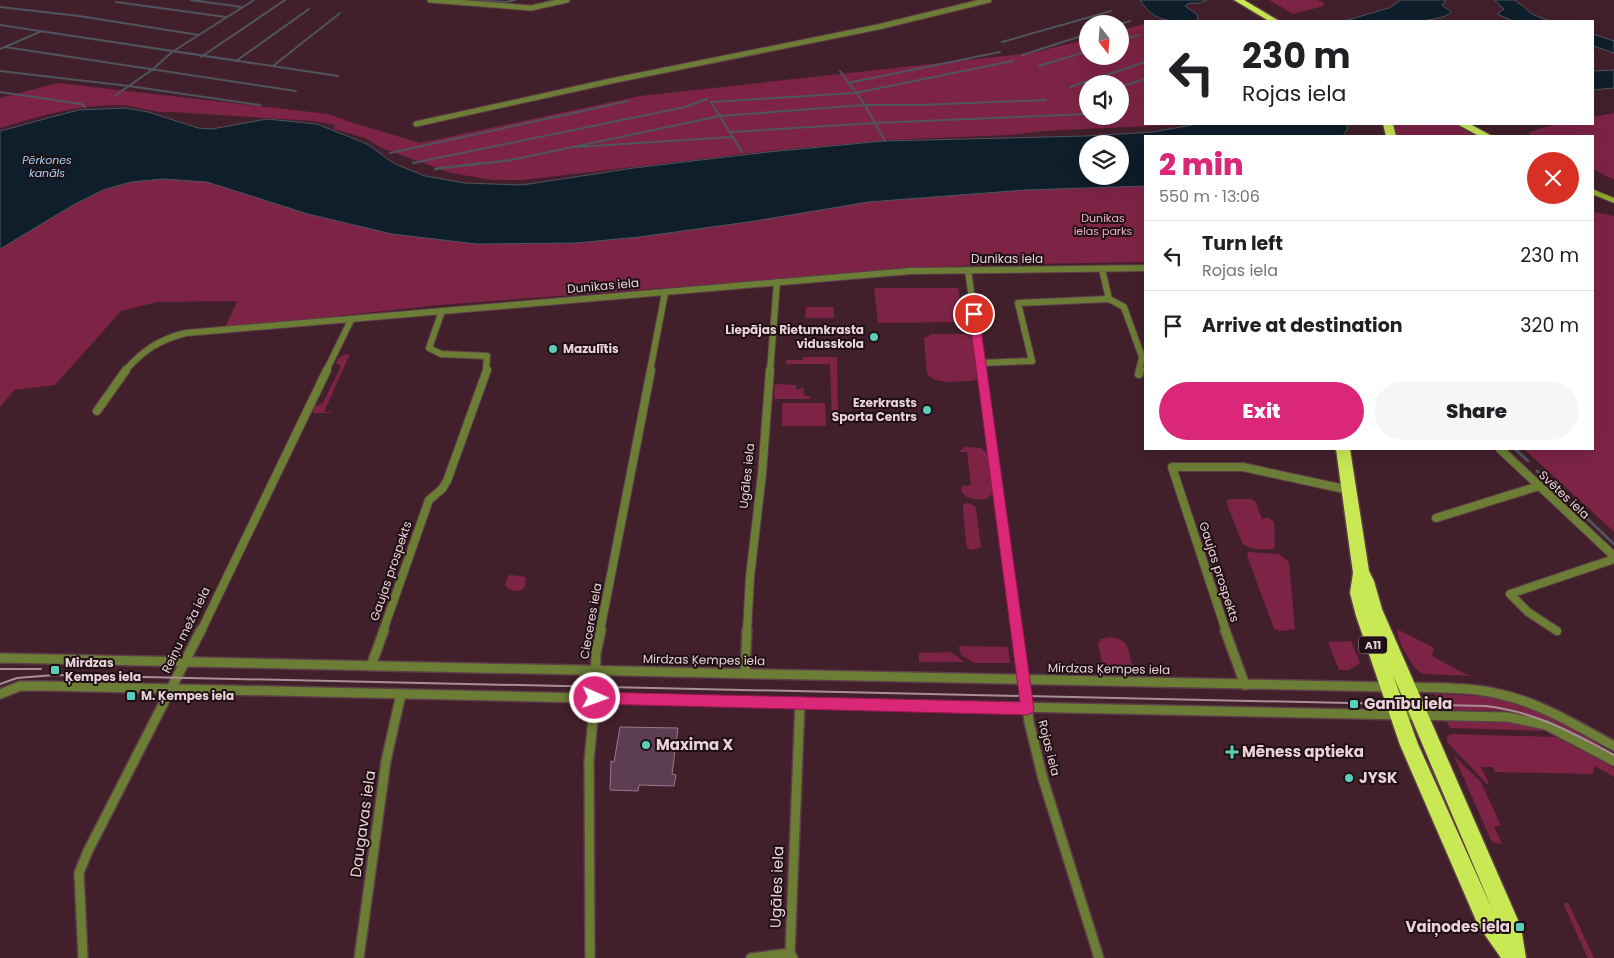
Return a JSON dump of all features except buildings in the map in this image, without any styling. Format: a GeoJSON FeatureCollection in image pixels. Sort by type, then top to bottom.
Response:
{"type":"FeatureCollection","features":[{"type":"Feature","properties":{"kind":"highway"},"geometry":{"type":"LineString","coordinates":[[1238,0],[1273,20]]}},
{"type":"Feature","properties":{"kind":"highway"},"geometry":{"type":"LineString","coordinates":[[1464,125],[1485,135]]}},
{"type":"Feature","properties":{"kind":"highway","name":"A11"},"geometry":{"type":"LineString","coordinates":[[1343,450],[1361,572],[1386,641],[1408,687],[1409,716]]}},
{"type":"Feature","properties":{"kind":"highway","name":"A11"},"geometry":{"type":"LineString","coordinates":[[1361,572],[1358,582],[1358,593],[1369,633],[1389,687],[1409,716],[1510,927],[1514,958]]}},
{"type":"Feature","properties":{"kind":"main road"},"geometry":{"type":"LineString","coordinates":[[1594,191],[1614,202]]}},
{"type":"Feature","properties":{"kind":"street"},"geometry":{"type":"LineString","coordinates":[[430,0],[531,8],[567,0]]}},
{"type":"Feature","properties":{"kind":"street"},"geometry":{"type":"LineString","coordinates":[[416,124],[620,79],[878,27],[989,0]]}},
{"type":"Feature","properties":{"kind":"street","name":"Dunikas iela"},"geometry":{"type":"LineString","coordinates":[[97,411],[128,365],[155,343],[170,335],[911,271],[1144,268]]}},
{"type":"Feature","properties":{"kind":"street"},"geometry":{"type":"LineString","coordinates":[[1102,269],[1109,299]]}},
{"type":"Feature","properties":{"kind":"street","name":"Rojas iela"},"geometry":{"type":"LineString","coordinates":[[968,270],[1028,709],[1043,779],[1099,958]]}},
{"type":"Feature","properties":{"kind":"street","name":"Ugāles iela"},"geometry":{"type":"LineString","coordinates":[[746,673],[750,577],[762,474],[777,282]]}},
{"type":"Feature","properties":{"kind":"street","name":"Cieceres iela"},"geometry":{"type":"LineString","coordinates":[[590,958],[589,761],[595,698],[596,653],[665,293]]}},
{"type":"Feature","properties":{"kind":"street"},"geometry":{"type":"LineString","coordinates":[[980,363],[1032,361],[1018,303],[1109,299],[1124,307],[1142,357],[1139,374]]}},
{"type":"Feature","properties":{"kind":"street","name":"Gaujas prospekts"},"geometry":{"type":"LineString","coordinates":[[371,666],[429,500],[442,489],[447,481],[481,390],[489,360],[487,356],[479,354],[437,354],[429,348],[442,311]]}},
{"type":"Feature","properties":{"kind":"street","name":"Reiņu meža iela"},"geometry":{"type":"LineString","coordinates":[[83,958],[79,873],[88,851],[185,662],[351,320]]}},
{"type":"Feature","properties":{"kind":"street","name":"Svētes iela"},"geometry":{"type":"LineString","coordinates":[[1501,450],[1614,558]]}},
{"type":"Feature","properties":{"kind":"street","name":"Gaujas prospekts"},"geometry":{"type":"LineString","coordinates":[[1245,684],[1209,585],[1172,466],[1243,466],[1349,490]]}},
{"type":"Feature","properties":{"kind":"street"},"geometry":{"type":"LineString","coordinates":[[1436,518],[1539,486]]}},
{"type":"Feature","properties":{"kind":"street"},"geometry":{"type":"LineString","coordinates":[[1557,631],[1528,612],[1510,594],[1614,558]]}},
{"type":"Feature","properties":{"kind":"street","name":"Mirdzas Ķempes iela"},"geometry":{"type":"LineString","coordinates":[[0,658],[1476,689],[1522,700],[1547,710],[1614,746]]}},
{"type":"Feature","properties":{"kind":"street"},"geometry":{"type":"LineString","coordinates":[[0,694],[14,688],[29,685],[800,702],[1028,709],[1508,717],[1546,725],[1614,761]]}},
{"type":"Feature","properties":{"kind":"street","name":"Daugavas iela"},"geometry":{"type":"LineString","coordinates":[[359,958],[386,761],[401,694]]}},
{"type":"Feature","properties":{"kind":"street","name":"Ugāles iela"},"geometry":{"type":"LineString","coordinates":[[752,958],[791,955],[800,702]]}},
{"type":"Feature","properties":{"kind":"green space"},"geometry":{"type":"Polygon","coordinates":[[[1269,0],[1318,0],[1324,3],[1324,6],[1293,14],[1269,0]]]}},
{"type":"Feature","properties":{"kind":"green space"},"geometry":{"type":"Polygon","coordinates":[[[1144,24],[1144,125],[1170,125],[888,140],[768,151],[523,180],[493,180],[451,173],[382,148],[365,138],[334,129],[335,125],[314,121],[165,112],[127,105],[104,105],[59,112],[0,128],[0,98],[58,83],[328,114],[420,143],[640,96],[1032,53],[1079,41],[1079,65],[1129,65],[1129,28],[1144,24]]]}},
{"type":"Feature","properties":{"kind":"green space"},"geometry":{"type":"Polygon","coordinates":[[[1614,113],[1614,180],[1594,170],[1594,135],[1530,135],[1529,132],[1553,125],[1594,125],[1594,117],[1614,113]]]}},
{"type":"Feature","properties":{"kind":"green space"},"geometry":{"type":"Polygon","coordinates":[[[1392,125],[1456,125],[1470,130],[1475,135],[1395,135],[1392,125]]]}},
{"type":"Feature","properties":{"kind":"green space","name":"Dunikas ielas parks"},"geometry":{"type":"Polygon","coordinates":[[[163,179],[207,182],[308,214],[392,234],[477,244],[576,243],[639,237],[755,221],[868,202],[1025,190],[1144,186],[1144,262],[972,265],[439,305],[225,328],[237,301],[157,302],[121,311],[55,385],[14,390],[0,407],[0,249],[62,210],[89,196],[109,187],[163,179]]]}},
{"type":"Feature","properties":{"kind":"green space"},"geometry":{"type":"Polygon","coordinates":[[[1594,212],[1614,216],[1614,532],[1525,450],[1594,450],[1594,212]]]}},
{"type":"Feature","properties":{"kind":"green space"},"geometry":{"type":"Polygon","coordinates":[[[874,288],[958,288],[964,322],[878,323],[874,288]]]}},
{"type":"Feature","properties":{"kind":"green space"},"geometry":{"type":"Polygon","coordinates":[[[806,307],[834,307],[834,318],[805,318],[806,307]]]}},
{"type":"Feature","properties":{"kind":"green space"},"geometry":{"type":"Polygon","coordinates":[[[932,334],[968,334],[972,337],[977,379],[972,381],[942,381],[936,380],[927,374],[924,338],[932,334]]]}},
{"type":"Feature","properties":{"kind":"green space"},"geometry":{"type":"Polygon","coordinates":[[[350,354],[324,412],[331,412],[314,413],[313,407],[323,403],[341,366],[336,363],[338,359],[341,356],[350,354]]]}},
{"type":"Feature","properties":{"kind":"green space"},"geometry":{"type":"Polygon","coordinates":[[[803,357],[837,357],[838,419],[832,419],[830,364],[786,364],[786,360],[803,360],[803,357]]]}},
{"type":"Feature","properties":{"kind":"green space"},"geometry":{"type":"Polygon","coordinates":[[[775,384],[796,385],[796,390],[804,388],[803,393],[805,396],[810,396],[810,399],[774,399],[775,384]]]}},
{"type":"Feature","properties":{"kind":"green space"},"geometry":{"type":"Polygon","coordinates":[[[782,403],[825,403],[826,426],[782,426],[782,403]]]}},
{"type":"Feature","properties":{"kind":"green space"},"geometry":{"type":"Polygon","coordinates":[[[964,447],[981,448],[988,454],[993,493],[987,499],[969,498],[961,491],[962,486],[971,485],[967,452],[959,452],[964,447]]]}},
{"type":"Feature","properties":{"kind":"green space"},"geometry":{"type":"Polygon","coordinates":[[[1250,499],[1255,501],[1262,519],[1267,517],[1274,522],[1275,548],[1250,548],[1243,544],[1227,505],[1227,500],[1250,499]]]}},
{"type":"Feature","properties":{"kind":"green space"},"geometry":{"type":"Polygon","coordinates":[[[968,503],[975,506],[976,509],[981,547],[973,550],[968,549],[966,544],[963,504],[968,503]]]}},
{"type":"Feature","properties":{"kind":"green space"},"geometry":{"type":"Polygon","coordinates":[[[1248,552],[1279,554],[1289,562],[1295,629],[1282,631],[1274,629],[1247,555],[1248,552]]]}},
{"type":"Feature","properties":{"kind":"green space"},"geometry":{"type":"Polygon","coordinates":[[[508,576],[526,577],[525,586],[522,590],[512,591],[505,586],[508,576]]]}},
{"type":"Feature","properties":{"kind":"green space"},"geometry":{"type":"Polygon","coordinates":[[[1397,629],[1434,648],[1432,656],[1465,674],[1475,676],[1423,674],[1414,666],[1406,654],[1397,629]]]}},
{"type":"Feature","properties":{"kind":"green space"},"geometry":{"type":"Polygon","coordinates":[[[1117,638],[1125,643],[1129,650],[1132,666],[1103,665],[1098,644],[1101,639],[1117,638]]]}},
{"type":"Feature","properties":{"kind":"green space"},"geometry":{"type":"Polygon","coordinates":[[[1351,641],[1360,663],[1349,670],[1339,670],[1328,642],[1351,641]]]}},
{"type":"Feature","properties":{"kind":"green space"},"geometry":{"type":"Polygon","coordinates":[[[959,646],[1008,647],[1010,663],[974,663],[961,655],[959,646]]]}},
{"type":"Feature","properties":{"kind":"green space"},"geometry":{"type":"Polygon","coordinates":[[[950,652],[965,662],[919,662],[919,653],[950,652]]]}},
{"type":"Feature","properties":{"kind":"green space"},"geometry":{"type":"Polygon","coordinates":[[[1435,694],[1480,696],[1525,704],[1601,742],[1599,748],[1549,722],[1521,713],[1499,710],[1442,710],[1435,694]]]}},
{"type":"Feature","properties":{"kind":"green space"},"geometry":{"type":"Polygon","coordinates":[[[1446,720],[1511,722],[1552,731],[1450,728],[1446,720]]]}},
{"type":"Feature","properties":{"kind":"green space"},"geometry":{"type":"Polygon","coordinates":[[[1452,734],[1556,737],[1614,768],[1614,777],[1595,766],[1593,774],[1495,772],[1493,767],[1481,767],[1489,784],[1487,784],[1447,742],[1447,736],[1452,734]]]}},
{"type":"Feature","properties":{"kind":"green space"},"geometry":{"type":"Polygon","coordinates":[[[1454,756],[1481,782],[1501,826],[1494,826],[1502,844],[1494,843],[1491,840],[1454,756]]]}},
{"type":"Feature","properties":{"kind":"green space"},"geometry":{"type":"Polygon","coordinates":[[[1428,764],[1432,764],[1493,906],[1492,909],[1470,865],[1428,764]]]}},
{"type":"Feature","properties":{"kind":"green space"},"geometry":{"type":"Polygon","coordinates":[[[1564,903],[1568,903],[1594,958],[1588,958],[1564,903]]]}},
{"type":"Feature","properties":{"kind":"water"},"geometry":{"type":"Polygon","coordinates":[[[1140,0],[1207,0],[1201,3],[1190,3],[1185,6],[1198,15],[1197,20],[1165,20],[1146,8],[1140,0]]]}},
{"type":"Feature","properties":{"kind":"water"},"geometry":{"type":"Polygon","coordinates":[[[1401,0],[1446,0],[1442,5],[1451,12],[1444,16],[1425,20],[1347,20],[1389,8],[1401,0]]]}},
{"type":"Feature","properties":{"kind":"water"},"geometry":{"type":"Polygon","coordinates":[[[1494,0],[1515,0],[1532,14],[1547,20],[1511,20],[1497,14],[1504,9],[1494,0]]]}},
{"type":"Feature","properties":{"kind":"water"},"geometry":{"type":"Polygon","coordinates":[[[1594,34],[1614,41],[1614,53],[1594,46],[1594,34]]]}},
{"type":"Feature","properties":{"kind":"water"},"geometry":{"type":"Polygon","coordinates":[[[1614,70],[1614,88],[1594,90],[1594,71],[1614,70]]]}},
{"type":"Feature","properties":{"kind":"water","name":"Pērkones kanāls"},"geometry":{"type":"Polygon","coordinates":[[[125,108],[148,112],[198,128],[212,129],[267,119],[317,124],[367,144],[395,164],[425,176],[465,183],[522,185],[634,168],[768,152],[884,141],[1079,136],[1079,185],[1129,185],[1129,135],[1104,135],[1153,132],[1192,125],[1346,125],[1348,128],[1344,135],[1144,135],[1144,186],[1025,190],[868,202],[755,221],[639,237],[576,243],[477,244],[392,234],[308,214],[207,182],[163,179],[131,182],[103,190],[73,205],[0,249],[0,131],[78,110],[125,108]]]}},
{"type":"Feature","properties":{"kind":"waterway"},"geometry":{"type":"LineString","coordinates":[[191,0],[242,7]]}},
{"type":"Feature","properties":{"kind":"waterway"},"geometry":{"type":"LineString","coordinates":[[199,35],[254,0]]}},
{"type":"Feature","properties":{"kind":"waterway"},"geometry":{"type":"LineString","coordinates":[[203,56],[285,0]]}},
{"type":"Feature","properties":{"kind":"waterway"},"geometry":{"type":"LineString","coordinates":[[468,0],[507,2],[515,0]]}},
{"type":"Feature","properties":{"kind":"waterway"},"geometry":{"type":"LineString","coordinates":[[116,2],[226,17]]}},
{"type":"Feature","properties":{"kind":"waterway"},"geometry":{"type":"LineString","coordinates":[[0,7],[79,16],[199,35]]}},
{"type":"Feature","properties":{"kind":"waterway"},"geometry":{"type":"LineString","coordinates":[[236,61],[309,9]]}},
{"type":"Feature","properties":{"kind":"waterway"},"geometry":{"type":"LineString","coordinates":[[1002,42],[1111,11]]}},
{"type":"Feature","properties":{"kind":"waterway"},"geometry":{"type":"LineString","coordinates":[[273,66],[340,13]]}},
{"type":"Feature","properties":{"kind":"waterway"},"geometry":{"type":"LineString","coordinates":[[0,25],[41,31]]}},
{"type":"Feature","properties":{"kind":"waterway"},"geometry":{"type":"LineString","coordinates":[[0,49],[41,31]]}},
{"type":"Feature","properties":{"kind":"waterway"},"geometry":{"type":"LineString","coordinates":[[41,31],[173,51]]}},
{"type":"Feature","properties":{"kind":"waterway"},"geometry":{"type":"LineString","coordinates":[[173,51],[199,35]]}},
{"type":"Feature","properties":{"kind":"waterway"},"geometry":{"type":"LineString","coordinates":[[1129,38],[1139,35]]}},
{"type":"Feature","properties":{"kind":"waterway"},"geometry":{"type":"LineString","coordinates":[[1022,55],[1079,37]]}},
{"type":"Feature","properties":{"kind":"waterway"},"geometry":{"type":"LineString","coordinates":[[5,47],[153,69]]}},
{"type":"Feature","properties":{"kind":"waterway"},"geometry":{"type":"LineString","coordinates":[[153,69],[173,51]]}},
{"type":"Feature","properties":{"kind":"waterway"},"geometry":{"type":"LineString","coordinates":[[173,51],[203,56]]}},
{"type":"Feature","properties":{"kind":"waterway"},"geometry":{"type":"LineString","coordinates":[[849,83],[1000,52]]}},
{"type":"Feature","properties":{"kind":"waterway"},"geometry":{"type":"LineString","coordinates":[[1039,66],[1079,54]]}},
{"type":"Feature","properties":{"kind":"waterway"},"geometry":{"type":"LineString","coordinates":[[203,56],[236,61]]}},
{"type":"Feature","properties":{"kind":"waterway"},"geometry":{"type":"LineString","coordinates":[[236,61],[338,76]]}},
{"type":"Feature","properties":{"kind":"waterway"},"geometry":{"type":"LineString","coordinates":[[856,93],[1013,61]]}},
{"type":"Feature","properties":{"kind":"waterway"},"geometry":{"type":"LineString","coordinates":[[1070,87],[1144,62]]}},
{"type":"Feature","properties":{"kind":"waterway"},"geometry":{"type":"LineString","coordinates":[[129,86],[153,69]]}},
{"type":"Feature","properties":{"kind":"waterway"},"geometry":{"type":"LineString","coordinates":[[153,69],[296,91]]}},
{"type":"Feature","properties":{"kind":"waterway"},"geometry":{"type":"LineString","coordinates":[[0,71],[129,86]]}},
{"type":"Feature","properties":{"kind":"waterway"},"geometry":{"type":"LineString","coordinates":[[840,71],[849,83]]}},
{"type":"Feature","properties":{"kind":"waterway"},"geometry":{"type":"LineString","coordinates":[[1129,84],[1144,79]]}},
{"type":"Feature","properties":{"kind":"waterway"},"geometry":{"type":"LineString","coordinates":[[849,83],[856,93]]}},
{"type":"Feature","properties":{"kind":"waterway"},"geometry":{"type":"LineString","coordinates":[[116,95],[129,86]]}},
{"type":"Feature","properties":{"kind":"waterway"},"geometry":{"type":"LineString","coordinates":[[129,86],[260,105]]}},
{"type":"Feature","properties":{"kind":"waterway"},"geometry":{"type":"LineString","coordinates":[[0,92],[82,104],[85,107]]}},
{"type":"Feature","properties":{"kind":"waterway"},"geometry":{"type":"LineString","coordinates":[[720,116],[711,102],[856,93]]}},
{"type":"Feature","properties":{"kind":"waterway"},"geometry":{"type":"LineString","coordinates":[[856,93],[865,105]]}},
{"type":"Feature","properties":{"kind":"waterway"},"geometry":{"type":"LineString","coordinates":[[413,163],[685,107],[707,99]]}},
{"type":"Feature","properties":{"kind":"waterway"},"geometry":{"type":"LineString","coordinates":[[865,105],[920,105],[1046,100]]}},
{"type":"Feature","properties":{"kind":"waterway"},"geometry":{"type":"LineString","coordinates":[[390,153],[628,101]]}},
{"type":"Feature","properties":{"kind":"waterway"},"geometry":{"type":"LineString","coordinates":[[720,116],[865,105]]}},
{"type":"Feature","properties":{"kind":"waterway"},"geometry":{"type":"LineString","coordinates":[[865,105],[875,123]]}},
{"type":"Feature","properties":{"kind":"waterway"},"geometry":{"type":"LineString","coordinates":[[875,123],[1079,114]]}},
{"type":"Feature","properties":{"kind":"waterway"},"geometry":{"type":"LineString","coordinates":[[471,165],[511,160],[720,116]]}},
{"type":"Feature","properties":{"kind":"waterway"},"geometry":{"type":"LineString","coordinates":[[720,116],[742,152]]}},
{"type":"Feature","properties":{"kind":"waterway"},"geometry":{"type":"LineString","coordinates":[[730,132],[875,123]]}},
{"type":"Feature","properties":{"kind":"waterway"},"geometry":{"type":"LineString","coordinates":[[875,123],[885,141]]}},
{"type":"Feature","properties":{"kind":"waterway"},"geometry":{"type":"LineString","coordinates":[[577,147],[732,137]]}},
{"type":"Feature","properties":{"kind":"waterway"},"geometry":{"type":"LineString","coordinates":[[435,169],[482,163]]}},
{"type":"Feature","properties":{"kind":"waterway"},"geometry":{"type":"LineString","coordinates":[[1516,450],[1528,461]]}},
{"type":"Feature","properties":{"kind":"waterway"},"geometry":{"type":"LineString","coordinates":[[1537,471],[1614,544]]}},
{"type":"Feature","properties":{"kind":"tram line"},"geometry":{"type":"LineString","coordinates":[[0,669],[41,669]]}},
{"type":"Feature","properties":{"kind":"tram line"},"geometry":{"type":"LineString","coordinates":[[0,684],[17,678],[54,675],[1485,706],[1520,713],[1552,724],[1614,755]]}},
{"type":"Feature","properties":{"kind":"place","name":"Liepājas Rietumkrasta vidusskola"},"geometry":{"type":"Point","coordinates":[874,337]}},
{"type":"Feature","properties":{"kind":"place","name":"Mazulītis"},"geometry":{"type":"Point","coordinates":[553,349]}},
{"type":"Feature","properties":{"kind":"place","name":"Ezerkrasts Sporta Centrs"},"geometry":{"type":"Point","coordinates":[927,410]}},
{"type":"Feature","properties":{"kind":"place","name":"Mirdzas Ķempes iela"},"geometry":{"type":"Point","coordinates":[55,670]}},
{"type":"Feature","properties":{"kind":"place","name":"M. Ķempes iela"},"geometry":{"type":"Point","coordinates":[131,696]}},
{"type":"Feature","properties":{"kind":"place","name":"Ganību iela"},"geometry":{"type":"Point","coordinates":[1354,704]}},
{"type":"Feature","properties":{"kind":"place","name":"Maxima X"},"geometry":{"type":"Point","coordinates":[646,745]}},
{"type":"Feature","properties":{"kind":"place","name":"Mēness aptieka"},"geometry":{"type":"Point","coordinates":[1232,752]}},
{"type":"Feature","properties":{"kind":"place","name":"JYSK"},"geometry":{"type":"Point","coordinates":[1349,778]}},
{"type":"Feature","properties":{"kind":"place","name":"Vaiņodes iela"},"geometry":{"type":"Point","coordinates":[1520,927]}},
{"type":"Feature","properties":{"kind":"route"},"geometry":{"type":"LineString","coordinates":[[595,698],[1028,709],[974,314]]}}]}
